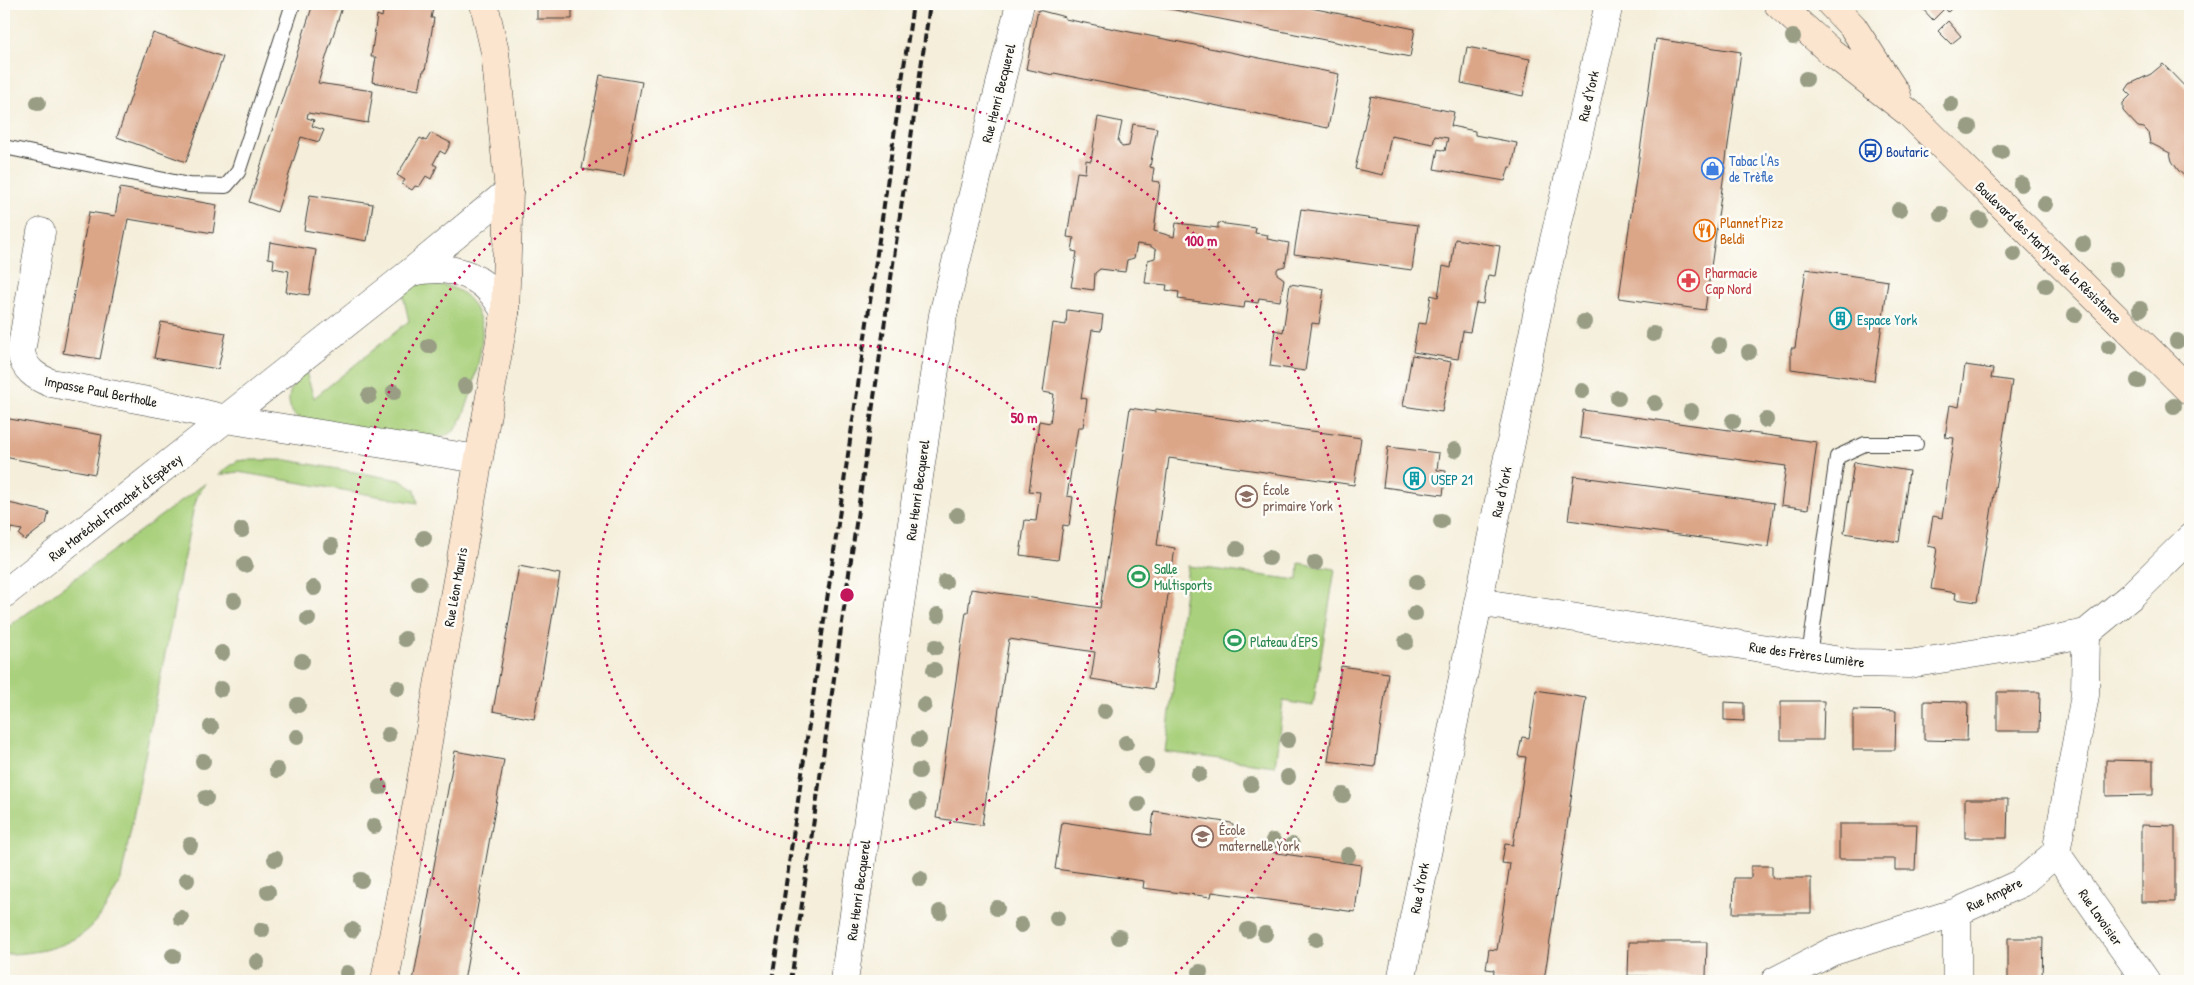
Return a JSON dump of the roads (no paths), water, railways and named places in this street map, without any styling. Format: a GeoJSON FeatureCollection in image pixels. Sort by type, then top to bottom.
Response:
{"type":"FeatureCollection","features":[{"type":"Feature","properties":{"kind":"main road"},"geometry":{"type":"LineString","coordinates":[[484,4],[495,52],[509,191]]}},
{"type":"Feature","properties":{"kind":"main road","name":"Boulevard des Martyrs de la Résistance"},"geometry":{"type":"LineString","coordinates":[[1778,4],[1831,52],[1909,113],[2190,391]]}},
{"type":"Feature","properties":{"kind":"main road","name":"Boulevard des Martyrs de la Résistance"},"geometry":{"type":"LineString","coordinates":[[1831,4],[1853,27],[1909,113]]}},
{"type":"Feature","properties":{"kind":"main road","name":"Rue Léon Mauris"},"geometry":{"type":"LineString","coordinates":[[385,981],[505,313],[509,191]]}},
{"type":"Feature","properties":{"kind":"street","name":"Rue Henri Becquerel"},"geometry":{"type":"LineString","coordinates":[[844,981],[943,316],[1020,4]]}},
{"type":"Feature","properties":{"kind":"street","name":"Rue d'York"},"geometry":{"type":"LineString","coordinates":[[1401,981],[1540,300],[1609,4]]}},
{"type":"Feature","properties":{"kind":"street","name":"Rue Maréchal Franchet d'Espèrey"},"geometry":{"type":"LineString","coordinates":[[4,594],[411,272],[509,191]]}},
{"type":"Feature","properties":{"kind":"street","name":"Impasse Paul Bertholle"},"geometry":{"type":"LineString","coordinates":[[41,232],[22,342],[22,360],[27,368],[37,378],[51,383],[169,404],[226,419]]}},
{"type":"Feature","properties":{"kind":"street"},"geometry":{"type":"LineString","coordinates":[[411,272],[442,268],[469,276],[494,295],[505,313]]}},
{"type":"Feature","properties":{"kind":"street"},"geometry":{"type":"LineString","coordinates":[[226,419],[478,458]]}},
{"type":"Feature","properties":{"kind":"street","name":"Rue des Frères Lumière"},"geometry":{"type":"LineString","coordinates":[[1478,602],[1853,663],[1909,664],[2034,644],[2086,633],[2132,596],[2190,538]]}},
{"type":"Feature","properties":{"kind":"street"},"geometry":{"type":"LineString","coordinates":[[2056,852],[2085,695],[2086,633]]}},
{"type":"Feature","properties":{"kind":"street","name":"Rue Ampère"},"geometry":{"type":"LineString","coordinates":[[1775,981],[1831,952],[1957,912],[2021,883],[2056,852]]}},
{"type":"Feature","properties":{"kind":"street","name":"Rue Lavoisier"},"geometry":{"type":"LineString","coordinates":[[2056,852],[2146,981]]}},
{"type":"Feature","properties":{"kind":"street"},"geometry":{"type":"LineString","coordinates":[[1957,912],[1957,981]]}},
{"type":"Feature","properties":{"kind":"lane"},"geometry":{"type":"LineString","coordinates":[[4,147],[189,185],[226,186],[238,172],[293,4]]}},
{"type":"Feature","properties":{"kind":"lane"},"geometry":{"type":"LineString","coordinates":[[1809,656],[1837,457],[1866,444],[1916,444]]}},
{"type":"Feature","properties":{"kind":"railway"},"geometry":{"type":"LineString","coordinates":[[772,981],[913,4]]}},
{"type":"Feature","properties":{"kind":"railway"},"geometry":{"type":"LineString","coordinates":[[791,981],[930,4]]}},
{"type":"Feature","properties":{"kind":"place","name":"Boutaric"},"geometry":{"type":"Point","coordinates":[1870,151]}},
{"type":"Feature","properties":{"kind":"place","name":"Tabac l'As de Trèfle"},"geometry":{"type":"Point","coordinates":[1713,168]}},
{"type":"Feature","properties":{"kind":"place","name":"Plannet'Pizz Beldi"},"geometry":{"type":"Point","coordinates":[1704,230]}},
{"type":"Feature","properties":{"kind":"place","name":"Pharmacie Cap Nord"},"geometry":{"type":"Point","coordinates":[1689,280]}},
{"type":"Feature","properties":{"kind":"place","name":"Espace York"},"geometry":{"type":"Point","coordinates":[1841,319]}},
{"type":"Feature","properties":{"kind":"place","name":"USEP 21"},"geometry":{"type":"Point","coordinates":[1415,479]}},
{"type":"Feature","properties":{"kind":"place","name":"École primaire York"},"geometry":{"type":"Point","coordinates":[1247,497]}},
{"type":"Feature","properties":{"kind":"place","name":"Salle Multisports"},"geometry":{"type":"Point","coordinates":[1138,576]}},
{"type":"Feature","properties":{"kind":"place","name":"Plateau d'EPS"},"geometry":{"type":"Point","coordinates":[1234,641]}},
{"type":"Feature","properties":{"kind":"place","name":"École maternelle York"},"geometry":{"type":"Point","coordinates":[1203,837]}}]}
